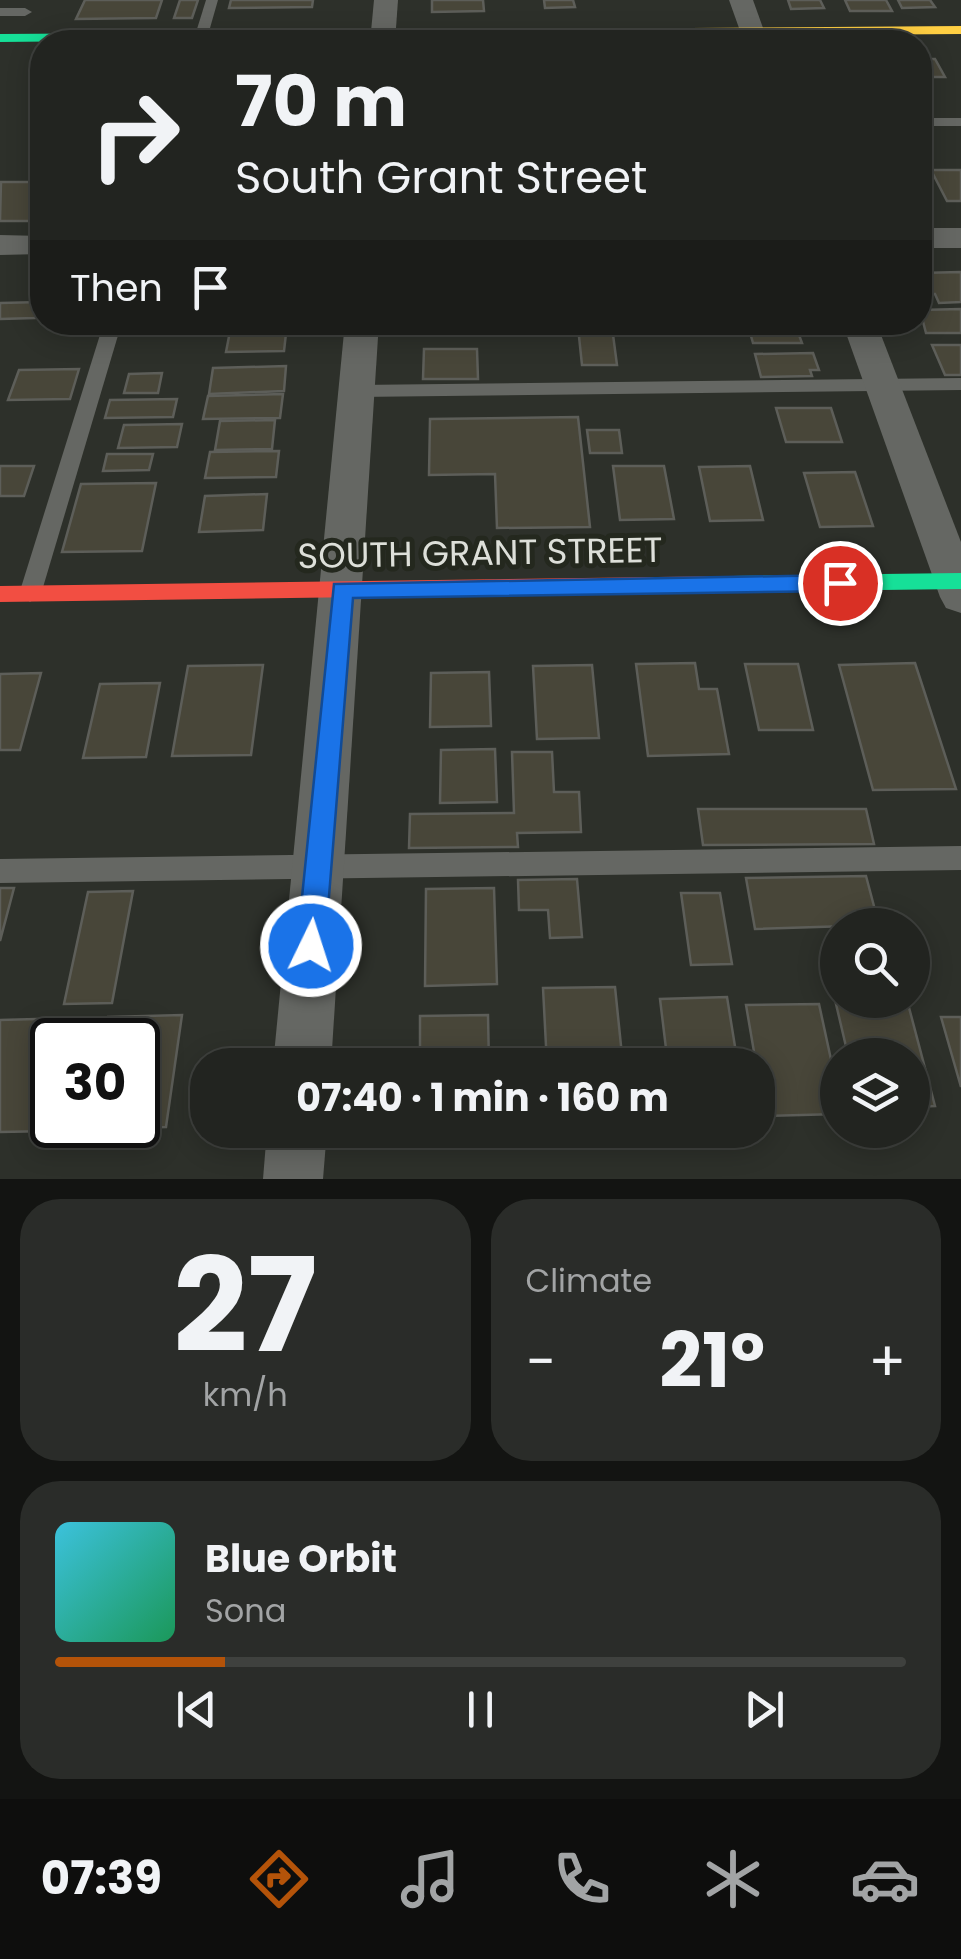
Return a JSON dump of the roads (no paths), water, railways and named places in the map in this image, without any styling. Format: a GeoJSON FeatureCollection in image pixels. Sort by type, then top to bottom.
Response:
{"type":"FeatureCollection","features":[{"type":"Feature","properties":{"kind":"street"},"geometry":{"type":"LineString","coordinates":[[384,30],[386,0]]}},
{"type":"Feature","properties":{"kind":"street"},"geometry":{"type":"LineString","coordinates":[[740,0],[751,30]]}},
{"type":"Feature","properties":{"kind":"street"},"geometry":{"type":"LineString","coordinates":[[3,44],[28,6]]}},
{"type":"Feature","properties":{"kind":"street"},"geometry":{"type":"LineString","coordinates":[[932,31],[961,30]]}},
{"type":"Feature","properties":{"kind":"street"},"geometry":{"type":"LineString","coordinates":[[3,44],[30,43]]}},
{"type":"Feature","properties":{"kind":"street"},"geometry":{"type":"LineString","coordinates":[[932,238],[961,238]]}},
{"type":"Feature","properties":{"kind":"street"},"geometry":{"type":"LineString","coordinates":[[0,246],[30,245]]}},
{"type":"Feature","properties":{"kind":"street"},"geometry":{"type":"LineString","coordinates":[[303,1048],[361,335]]}},
{"type":"Feature","properties":{"kind":"street"},"geometry":{"type":"LineString","coordinates":[[864,335],[959,586]]}},
{"type":"Feature","properties":{"kind":"street","name":"SOUTH GRANT STREET"},"geometry":{"type":"LineString","coordinates":[[0,594],[959,586]]}},
{"type":"Feature","properties":{"kind":"street"},"geometry":{"type":"LineString","coordinates":[[293,1179],[296,1148]]}},
{"type":"Feature","properties":{"kind":"lane"},"geometry":{"type":"LineString","coordinates":[[203,30],[212,0]]}},
{"type":"Feature","properties":{"kind":"lane"},"geometry":{"type":"LineString","coordinates":[[0,12],[28,6]]}},
{"type":"Feature","properties":{"kind":"lane"},"geometry":{"type":"LineString","coordinates":[[932,122],[961,122]]}},
{"type":"Feature","properties":{"kind":"lane"},"geometry":{"type":"LineString","coordinates":[[30,594],[109,335]]}},
{"type":"Feature","properties":{"kind":"lane"},"geometry":{"type":"LineString","coordinates":[[357,391],[961,384]]}},
{"type":"Feature","properties":{"kind":"lane"},"geometry":{"type":"LineString","coordinates":[[0,871],[961,858]]}}]}
